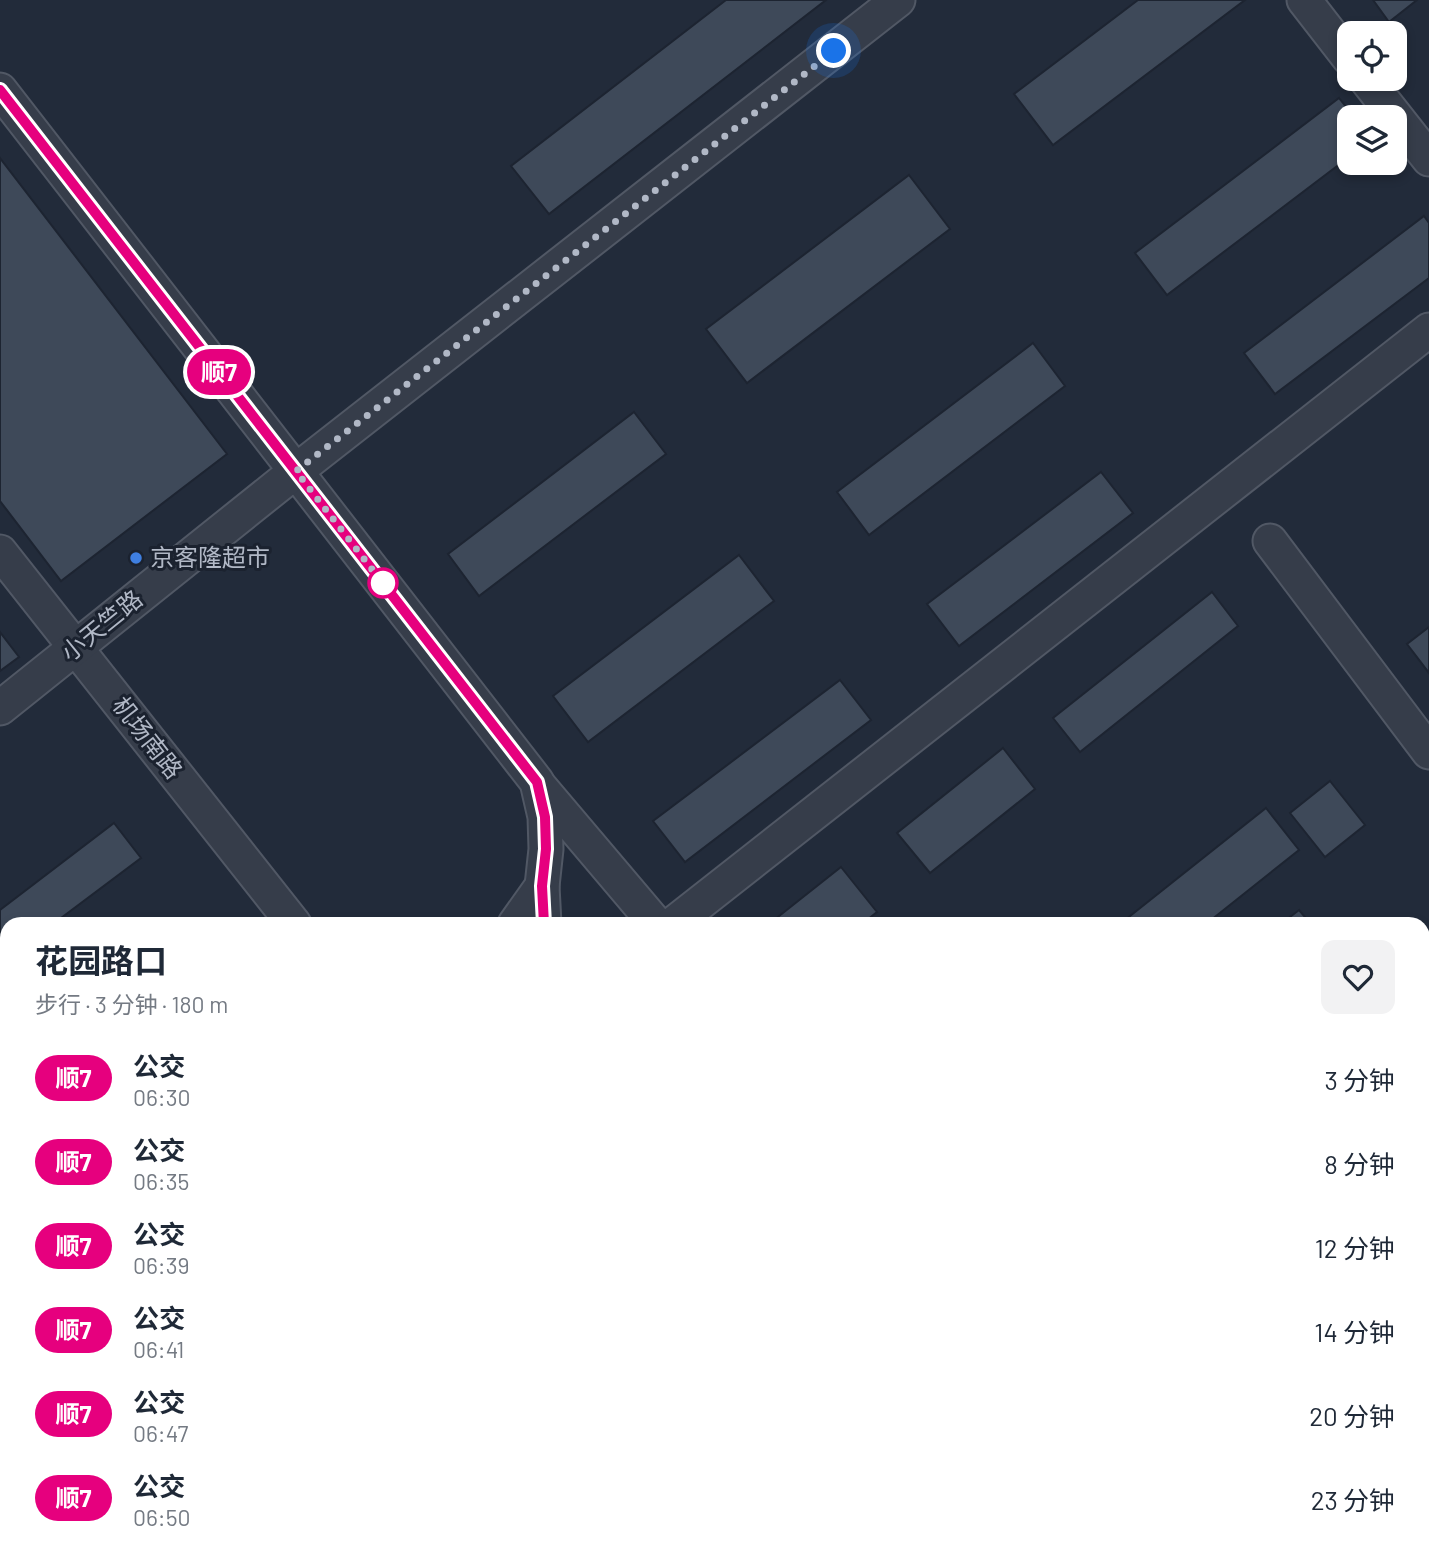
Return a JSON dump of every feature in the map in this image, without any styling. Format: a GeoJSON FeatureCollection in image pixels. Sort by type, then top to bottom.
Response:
{"type":"FeatureCollection","features":[{"type":"Feature","properties":{"kind":"street","name":"小天竺路"},"geometry":{"type":"LineString","coordinates":[[0,708],[296,471],[898,0]]}},
{"type":"Feature","properties":{"kind":"street"},"geometry":{"type":"LineString","coordinates":[[1304,0],[1337,43]]}},
{"type":"Feature","properties":{"kind":"street"},"geometry":{"type":"LineString","coordinates":[[0,90],[537,782],[650,917]]}},
{"type":"Feature","properties":{"kind":"street"},"geometry":{"type":"LineString","coordinates":[[1375,91],[1429,159]]}},
{"type":"Feature","properties":{"kind":"street"},"geometry":{"type":"LineString","coordinates":[[682,917],[1429,330]]}},
{"type":"Feature","properties":{"kind":"street"},"geometry":{"type":"LineString","coordinates":[[1270,541],[1429,752]]}},
{"type":"Feature","properties":{"kind":"street","name":"机场南路"},"geometry":{"type":"LineString","coordinates":[[0,552],[288,917]]}},
{"type":"Feature","properties":{"kind":"street"},"geometry":{"type":"LineString","coordinates":[[537,782],[545,817],[544,917]]}},
{"type":"Feature","properties":{"kind":"street"},"geometry":{"type":"LineString","coordinates":[[520,917],[542,886]]}},
{"type":"Feature","properties":{"kind":"building"},"geometry":{"type":"Polygon","coordinates":[[[726,0],[826,0],[549,214],[511,166],[726,0]]]}},
{"type":"Feature","properties":{"kind":"building"},"geometry":{"type":"Polygon","coordinates":[[[1138,0],[1245,0],[1053,145],[1014,94],[1138,0]]]}},
{"type":"Feature","properties":{"kind":"building"},"geometry":{"type":"Polygon","coordinates":[[[1373,0],[1417,0],[1390,21],[1373,0]]]}},
{"type":"Feature","properties":{"kind":"building"},"geometry":{"type":"Polygon","coordinates":[[[1339,98],[1345,105],[1337,105],[1337,166],[1167,295],[1135,253],[1339,98]]]}},
{"type":"Feature","properties":{"kind":"building"},"geometry":{"type":"Polygon","coordinates":[[[0,158],[227,454],[61,581],[0,501],[0,158]]]}},
{"type":"Feature","properties":{"kind":"building"},"geometry":{"type":"Polygon","coordinates":[[[909,175],[950,229],[747,383],[706,329],[909,175]]]}},
{"type":"Feature","properties":{"kind":"building"},"geometry":{"type":"Polygon","coordinates":[[[1424,216],[1429,223],[1429,278],[1275,394],[1244,353],[1424,216]]]}},
{"type":"Feature","properties":{"kind":"building"},"geometry":{"type":"Polygon","coordinates":[[[1033,343],[1065,386],[869,535],[837,492],[1033,343]]]}},
{"type":"Feature","properties":{"kind":"building"},"geometry":{"type":"Polygon","coordinates":[[[634,412],[666,454],[479,596],[448,554],[634,412]]]}},
{"type":"Feature","properties":{"kind":"building"},"geometry":{"type":"Polygon","coordinates":[[[1101,472],[1133,513],[959,646],[927,604],[1101,472]]]}},
{"type":"Feature","properties":{"kind":"building"},"geometry":{"type":"Polygon","coordinates":[[[739,555],[774,601],[588,742],[553,696],[739,555]]]}},
{"type":"Feature","properties":{"kind":"building"},"geometry":{"type":"Polygon","coordinates":[[[1212,592],[1238,626],[1080,752],[1053,718],[1212,592]]]}},
{"type":"Feature","properties":{"kind":"building"},"geometry":{"type":"Polygon","coordinates":[[[1429,627],[1429,673],[1407,644],[1429,627]]]}},
{"type":"Feature","properties":{"kind":"building"},"geometry":{"type":"Polygon","coordinates":[[[0,632],[19,657],[0,671],[0,632]]]}},
{"type":"Feature","properties":{"kind":"building"},"geometry":{"type":"Polygon","coordinates":[[[840,680],[871,720],[685,862],[653,821],[840,680]]]}},
{"type":"Feature","properties":{"kind":"building"},"geometry":{"type":"Polygon","coordinates":[[[1003,748],[1035,789],[930,873],[897,833],[1003,748]]]}},
{"type":"Feature","properties":{"kind":"building"},"geometry":{"type":"Polygon","coordinates":[[[1330,781],[1365,825],[1325,857],[1290,813],[1330,781]]]}},
{"type":"Feature","properties":{"kind":"building"},"geometry":{"type":"Polygon","coordinates":[[[1266,808],[1299,850],[1215,917],[1129,917],[1266,808]]]}},
{"type":"Feature","properties":{"kind":"building"},"geometry":{"type":"Polygon","coordinates":[[[114,823],[141,858],[62,917],[0,917],[0,910],[114,823]]]}},
{"type":"Feature","properties":{"kind":"building"},"geometry":{"type":"Polygon","coordinates":[[[841,867],[877,912],[871,917],[778,917],[841,867]]]}},
{"type":"Feature","properties":{"kind":"building"},"geometry":{"type":"Polygon","coordinates":[[[1299,910],[1305,917],[1290,917],[1299,910]]]}},
{"type":"Feature","properties":{"kind":"bus line","name":"顺7"},"geometry":{"type":"LineString","coordinates":[[0,90],[537,782],[545,817],[544,917]]}},
{"type":"Feature","properties":{"kind":"place","name":"京客隆超市"},"geometry":{"type":"Point","coordinates":[136,558]}},
{"type":"Feature","properties":{"kind":"route"},"geometry":{"type":"LineString","coordinates":[[383,583],[385,586],[296,471],[834,51]]}}]}
